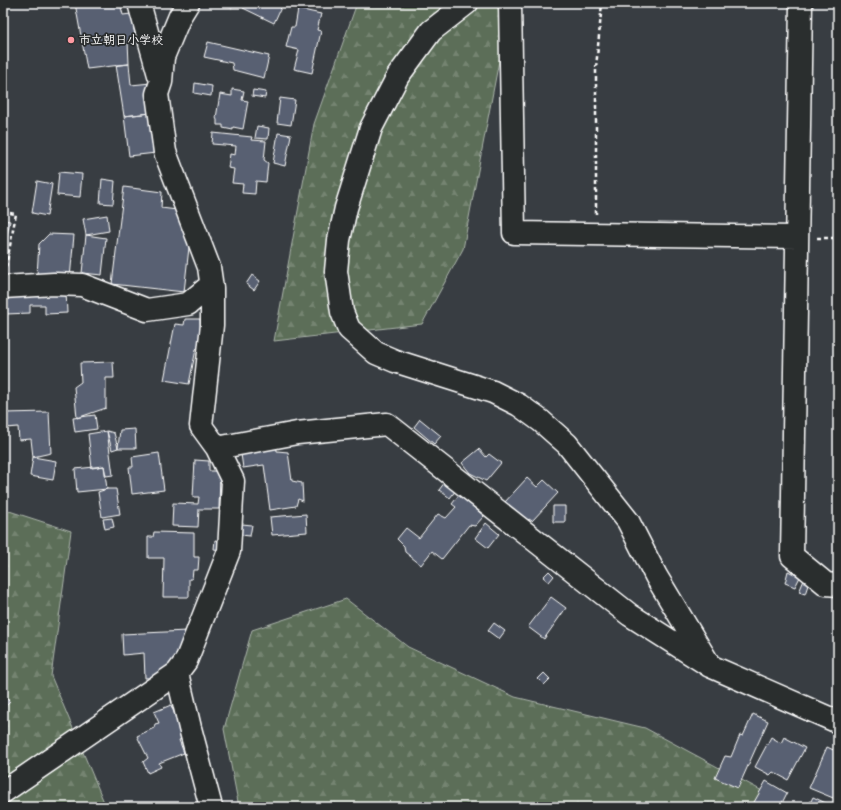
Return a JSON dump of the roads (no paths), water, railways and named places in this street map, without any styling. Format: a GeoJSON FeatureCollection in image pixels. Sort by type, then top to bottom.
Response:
{"type":"FeatureCollection","features":[{"type":"Feature","properties":{"kind":"street"},"geometry":{"type":"LineString","coordinates":[[139,3],[161,82]]}},
{"type":"Feature","properties":{"kind":"street"},"geometry":{"type":"LineString","coordinates":[[3,792],[178,673],[186,661],[229,551],[233,481],[217,448],[201,426],[212,325],[212,288],[209,267],[165,152],[157,94],[161,82],[163,57],[180,16],[188,3]]}},
{"type":"Feature","properties":{"kind":"street"},"geometry":{"type":"LineString","coordinates":[[467,3],[431,31],[398,76],[371,128],[346,208],[339,240],[336,271],[342,312],[349,329],[376,353],[395,361],[500,395],[519,405],[542,421],[567,444],[628,521],[656,576],[710,666]]}},
{"type":"Feature","properties":{"kind":"street"},"geometry":{"type":"LineString","coordinates":[[510,3],[514,233],[797,238]]}},
{"type":"Feature","properties":{"kind":"street"},"geometry":{"type":"LineString","coordinates":[[801,3],[792,556],[826,584],[838,585]]}},
{"type":"Feature","properties":{"kind":"street"},"geometry":{"type":"LineString","coordinates":[[4,279],[82,285],[148,310],[188,304],[211,284]]}},
{"type":"Feature","properties":{"kind":"street"},"geometry":{"type":"LineString","coordinates":[[217,448],[297,433],[386,424],[630,615],[710,666],[838,722]]}},
{"type":"Feature","properties":{"kind":"street"},"geometry":{"type":"LineString","coordinates":[[178,673],[190,728],[211,807]]}},
{"type":"Feature","properties":{"kind":"place","name":"市立朝日小学校"},"geometry":{"type":"Point","coordinates":[71,40]}}]}
